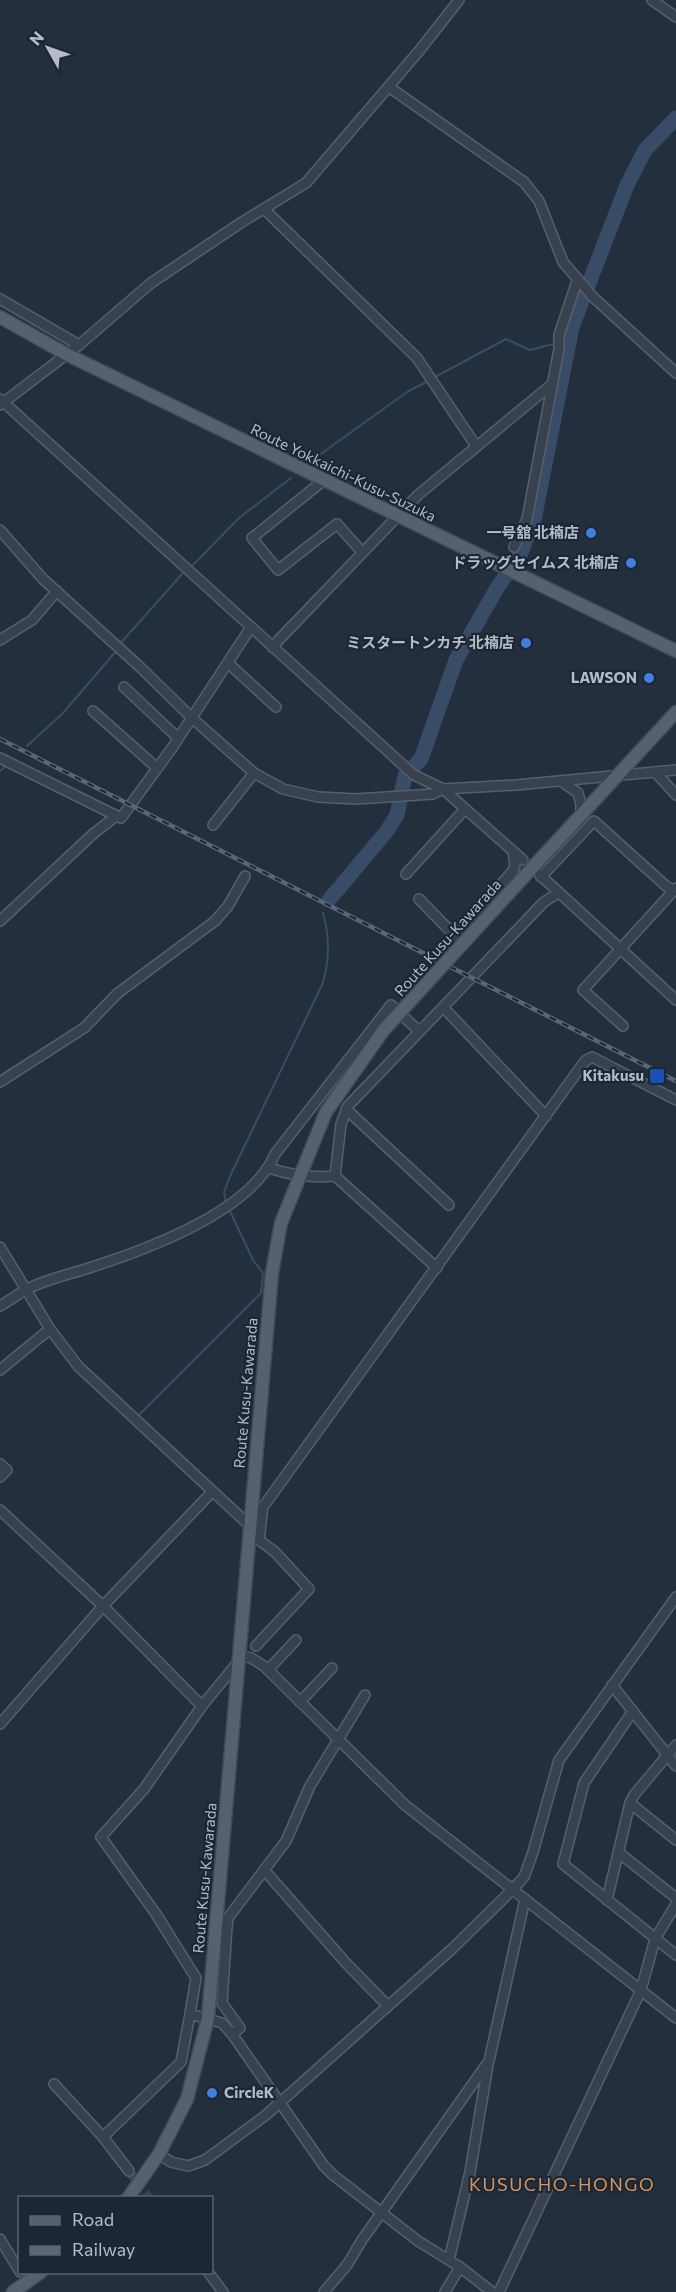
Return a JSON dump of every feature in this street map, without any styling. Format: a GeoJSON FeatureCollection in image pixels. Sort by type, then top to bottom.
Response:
{"type":"FeatureCollection","features":[{"type":"Feature","properties":{"kind":"main road","name":"Route Yokkaichi-Kusu-Suzuka"},"geometry":{"type":"LineString","coordinates":[[0,317],[66,354],[676,651]]}},
{"type":"Feature","properties":{"kind":"main road","name":"Route Kusu-Kawarada"},"geometry":{"type":"LineString","coordinates":[[129,2196],[159,2154],[187,2099],[208,2018],[221,1927],[238,1658],[253,1540],[249,1524],[272,1273],[281,1223],[326,1112],[383,1031],[676,712]]}},
{"type":"Feature","properties":{"kind":"main road"},"geometry":{"type":"LineString","coordinates":[[21,2284],[38,2274]]}},
{"type":"Feature","properties":{"kind":"street"},"geometry":{"type":"LineString","coordinates":[[459,0],[389,87],[306,183],[151,284],[79,345],[1,402],[406,768],[414,775],[443,789],[523,860]]}},
{"type":"Feature","properties":{"kind":"street"},"geometry":{"type":"LineString","coordinates":[[652,0],[676,17]]}},
{"type":"Feature","properties":{"kind":"street"},"geometry":{"type":"LineString","coordinates":[[389,87],[524,182],[539,201],[563,262],[579,283],[676,373]]}},
{"type":"Feature","properties":{"kind":"street"},"geometry":{"type":"LineString","coordinates":[[264,209],[417,358],[476,446]]}},
{"type":"Feature","properties":{"kind":"street"},"geometry":{"type":"LineString","coordinates":[[514,547],[527,519],[560,343],[559,334],[579,283]]}},
{"type":"Feature","properties":{"kind":"street"},"geometry":{"type":"LineString","coordinates":[[0,299],[79,345]]}},
{"type":"Feature","properties":{"kind":"street"},"geometry":{"type":"LineString","coordinates":[[272,647],[418,495],[551,385]]}},
{"type":"Feature","properties":{"kind":"street"},"geometry":{"type":"LineString","coordinates":[[324,480],[252,538],[278,570],[337,524],[362,552]]}},
{"type":"Feature","properties":{"kind":"street"},"geometry":{"type":"LineString","coordinates":[[0,530],[36,572],[118,646],[192,718],[254,773],[283,789],[308,796],[356,799],[433,794],[443,789],[676,770]]}},
{"type":"Feature","properties":{"kind":"street"},"geometry":{"type":"LineString","coordinates":[[0,640],[32,620],[57,591]]}},
{"type":"Feature","properties":{"kind":"street"},"geometry":{"type":"LineString","coordinates":[[6,761],[121,818],[192,718],[251,627]]}},
{"type":"Feature","properties":{"kind":"street"},"geometry":{"type":"LineString","coordinates":[[228,663],[276,707]]}},
{"type":"Feature","properties":{"kind":"street"},"geometry":{"type":"LineString","coordinates":[[124,687],[178,738]]}},
{"type":"Feature","properties":{"kind":"street"},"geometry":{"type":"LineString","coordinates":[[93,711],[157,768]]}},
{"type":"Feature","properties":{"kind":"street"},"geometry":{"type":"LineString","coordinates":[[655,772],[676,795]]}},
{"type":"Feature","properties":{"kind":"street"},"geometry":{"type":"LineString","coordinates":[[213,825],[254,773]]}},
{"type":"Feature","properties":{"kind":"street"},"geometry":{"type":"LineString","coordinates":[[561,781],[578,793],[581,804],[580,816]]}},
{"type":"Feature","properties":{"kind":"street"},"geometry":{"type":"LineString","coordinates":[[406,874],[465,809]]}},
{"type":"Feature","properties":{"kind":"street"},"geometry":{"type":"LineString","coordinates":[[0,921],[93,834],[116,816]]}},
{"type":"Feature","properties":{"kind":"street"},"geometry":{"type":"LineString","coordinates":[[623,1026],[583,990],[619,948],[675,889],[666,886],[594,821],[540,876],[558,893],[619,948],[676,1000]]}},
{"type":"Feature","properties":{"kind":"street"},"geometry":{"type":"LineString","coordinates":[[439,953],[512,872],[515,866],[513,852]]}},
{"type":"Feature","properties":{"kind":"street"},"geometry":{"type":"LineString","coordinates":[[0,1082],[84,1028],[118,993],[216,921],[228,906],[245,876]]}},
{"type":"Feature","properties":{"kind":"street"},"geometry":{"type":"LineString","coordinates":[[335,1176],[341,1124],[346,1108],[544,902],[558,893]]}},
{"type":"Feature","properties":{"kind":"street"},"geometry":{"type":"LineString","coordinates":[[419,899],[454,936]]}},
{"type":"Feature","properties":{"kind":"street"},"geometry":{"type":"LineString","coordinates":[[0,1306],[26,1290],[145,1248],[227,1206],[269,1168],[275,1154],[391,1005],[419,1031]]}},
{"type":"Feature","properties":{"kind":"street"},"geometry":{"type":"LineString","coordinates":[[442,1007],[546,1116]]}},
{"type":"Feature","properties":{"kind":"street"},"geometry":{"type":"LineString","coordinates":[[256,1646],[309,1589],[275,1552],[253,1540],[263,1507],[585,1061],[592,1057],[676,1100]]}},
{"type":"Feature","properties":{"kind":"street"},"geometry":{"type":"LineString","coordinates":[[346,1108],[449,1205]]}},
{"type":"Feature","properties":{"kind":"street"},"geometry":{"type":"LineString","coordinates":[[269,1168],[286,1174],[335,1176],[437,1268]]}},
{"type":"Feature","properties":{"kind":"street"},"geometry":{"type":"LineString","coordinates":[[0,1248],[50,1329],[78,1366],[249,1524]]}},
{"type":"Feature","properties":{"kind":"street"},"geometry":{"type":"LineString","coordinates":[[0,1370],[50,1329]]}},
{"type":"Feature","properties":{"kind":"street"},"geometry":{"type":"LineString","coordinates":[[0,1464],[7,1470],[0,1477]]}},
{"type":"Feature","properties":{"kind":"street"},"geometry":{"type":"LineString","coordinates":[[0,1724],[103,1606],[212,1492]]}},
{"type":"Feature","properties":{"kind":"street"},"geometry":{"type":"LineString","coordinates":[[0,1510],[103,1606],[202,1706]]}},
{"type":"Feature","properties":{"kind":"street"},"geometry":{"type":"LineString","coordinates":[[159,2154],[171,2162],[188,2166],[205,2160],[282,2103],[492,1912],[524,1877],[559,1760],[676,1598]]}},
{"type":"Feature","properties":{"kind":"street"},"geometry":{"type":"LineString","coordinates":[[268,1670],[296,1640]]}},
{"type":"Feature","properties":{"kind":"street"},"geometry":{"type":"LineString","coordinates":[[103,2137],[181,2062],[196,1978],[156,1914],[101,1837],[144,1789],[238,1658],[251,1658],[268,1670],[405,1804],[676,2018]]}},
{"type":"Feature","properties":{"kind":"street"},"geometry":{"type":"LineString","coordinates":[[300,1702],[332,1668]]}},
{"type":"Feature","properties":{"kind":"street"},"geometry":{"type":"LineString","coordinates":[[612,1685],[676,1766]]}},
{"type":"Feature","properties":{"kind":"street"},"geometry":{"type":"LineString","coordinates":[[232,2034],[240,2028],[222,2003],[221,1927],[286,1841],[310,1786],[365,1695]]}},
{"type":"Feature","properties":{"kind":"street"},"geometry":{"type":"LineString","coordinates":[[633,1711],[584,1783],[563,1864],[676,1955]]}},
{"type":"Feature","properties":{"kind":"street"},"geometry":{"type":"LineString","coordinates":[[607,1900],[630,1803],[634,1795],[676,1745]]}},
{"type":"Feature","properties":{"kind":"street"},"geometry":{"type":"LineString","coordinates":[[630,1803],[676,1840]]}},
{"type":"Feature","properties":{"kind":"street"},"geometry":{"type":"LineString","coordinates":[[618,1852],[676,1898]]}},
{"type":"Feature","properties":{"kind":"street"},"geometry":{"type":"LineString","coordinates":[[265,1871],[346,1963],[388,2006]]}},
{"type":"Feature","properties":{"kind":"street"},"geometry":{"type":"LineString","coordinates":[[449,2260],[470,2172],[489,2061],[525,1899]]}},
{"type":"Feature","properties":{"kind":"street"},"geometry":{"type":"LineString","coordinates":[[499,2292],[640,1990],[655,1939],[676,1904]]}},
{"type":"Feature","properties":{"kind":"street"},"geometry":{"type":"LineString","coordinates":[[190,2014],[222,2022],[282,2103],[324,2166],[418,2241],[460,2267],[492,2292]]}},
{"type":"Feature","properties":{"kind":"street"},"geometry":{"type":"LineString","coordinates":[[324,2292],[347,2265],[362,2240],[489,2061]]}},
{"type":"Feature","properties":{"kind":"street"},"geometry":{"type":"LineString","coordinates":[[54,2084],[103,2137],[129,2171]]}},
{"type":"Feature","properties":{"kind":"street"},"geometry":{"type":"LineString","coordinates":[[0,2240],[21,2284]]}},
{"type":"Feature","properties":{"kind":"street"},"geometry":{"type":"LineString","coordinates":[[445,2292],[460,2267]]}},
{"type":"Feature","properties":{"kind":"street"},"geometry":{"type":"LineString","coordinates":[[210,2274],[224,2292]]}},
{"type":"Feature","properties":{"kind":"waterway"},"geometry":{"type":"LineString","coordinates":[[329,900],[386,832],[397,815],[405,776],[421,759],[456,660],[497,588],[520,555],[534,520],[572,327],[627,185],[645,150],[676,118]]}},
{"type":"Feature","properties":{"kind":"waterway"},"geometry":{"type":"LineString","coordinates":[[435,377],[506,339],[530,350],[557,343]]}},
{"type":"Feature","properties":{"kind":"waterway"},"geometry":{"type":"LineString","coordinates":[[311,461],[407,392],[430,380]]}},
{"type":"Feature","properties":{"kind":"waterway"},"geometry":{"type":"LineString","coordinates":[[193,565],[239,518],[291,478]]}},
{"type":"Feature","properties":{"kind":"waterway"},"geometry":{"type":"LineString","coordinates":[[119,645],[182,574]]}},
{"type":"Feature","properties":{"kind":"waterway"},"geometry":{"type":"LineString","coordinates":[[27,746],[63,713],[117,650]]}},
{"type":"Feature","properties":{"kind":"waterway"},"geometry":{"type":"LineString","coordinates":[[0,771],[7,765]]}},
{"type":"Feature","properties":{"kind":"waterway"},"geometry":{"type":"LineString","coordinates":[[226,1202],[224,1192],[231,1174],[322,985],[327,967],[328,949],[323,913]]}},
{"type":"Feature","properties":{"kind":"waterway"},"geometry":{"type":"LineString","coordinates":[[137,1417],[261,1293],[263,1273],[253,1260],[228,1207]]}},
{"type":"Feature","properties":{"kind":"tunnel"},"geometry":{"type":"LineString","coordinates":[[129,2171],[148,2196]]}},
{"type":"Feature","properties":{"kind":"railway"},"geometry":{"type":"LineString","coordinates":[[0,739],[676,1081]]}},
{"type":"Feature","properties":{"kind":"place","name":"一号舘 北楠店"},"geometry":{"type":"Point","coordinates":[591,533]}},
{"type":"Feature","properties":{"kind":"place","name":"ドラッグセイムス 北楠店"},"geometry":{"type":"Point","coordinates":[631,563]}},
{"type":"Feature","properties":{"kind":"place","name":"ミスタートンカチ 北楠店"},"geometry":{"type":"Point","coordinates":[526,643]}},
{"type":"Feature","properties":{"kind":"place","name":"LAWSON"},"geometry":{"type":"Point","coordinates":[649,678]}},
{"type":"Feature","properties":{"kind":"place","name":"Kitakusu"},"geometry":{"type":"Point","coordinates":[657,1076]}},
{"type":"Feature","properties":{"kind":"place","name":"CircleK"},"geometry":{"type":"Point","coordinates":[212,2093]}},
{"type":"Feature","properties":{"kind":"district","name":"KUSUCHO-HONGO"},"geometry":{"type":"Point","coordinates":[562,2185]}}]}
